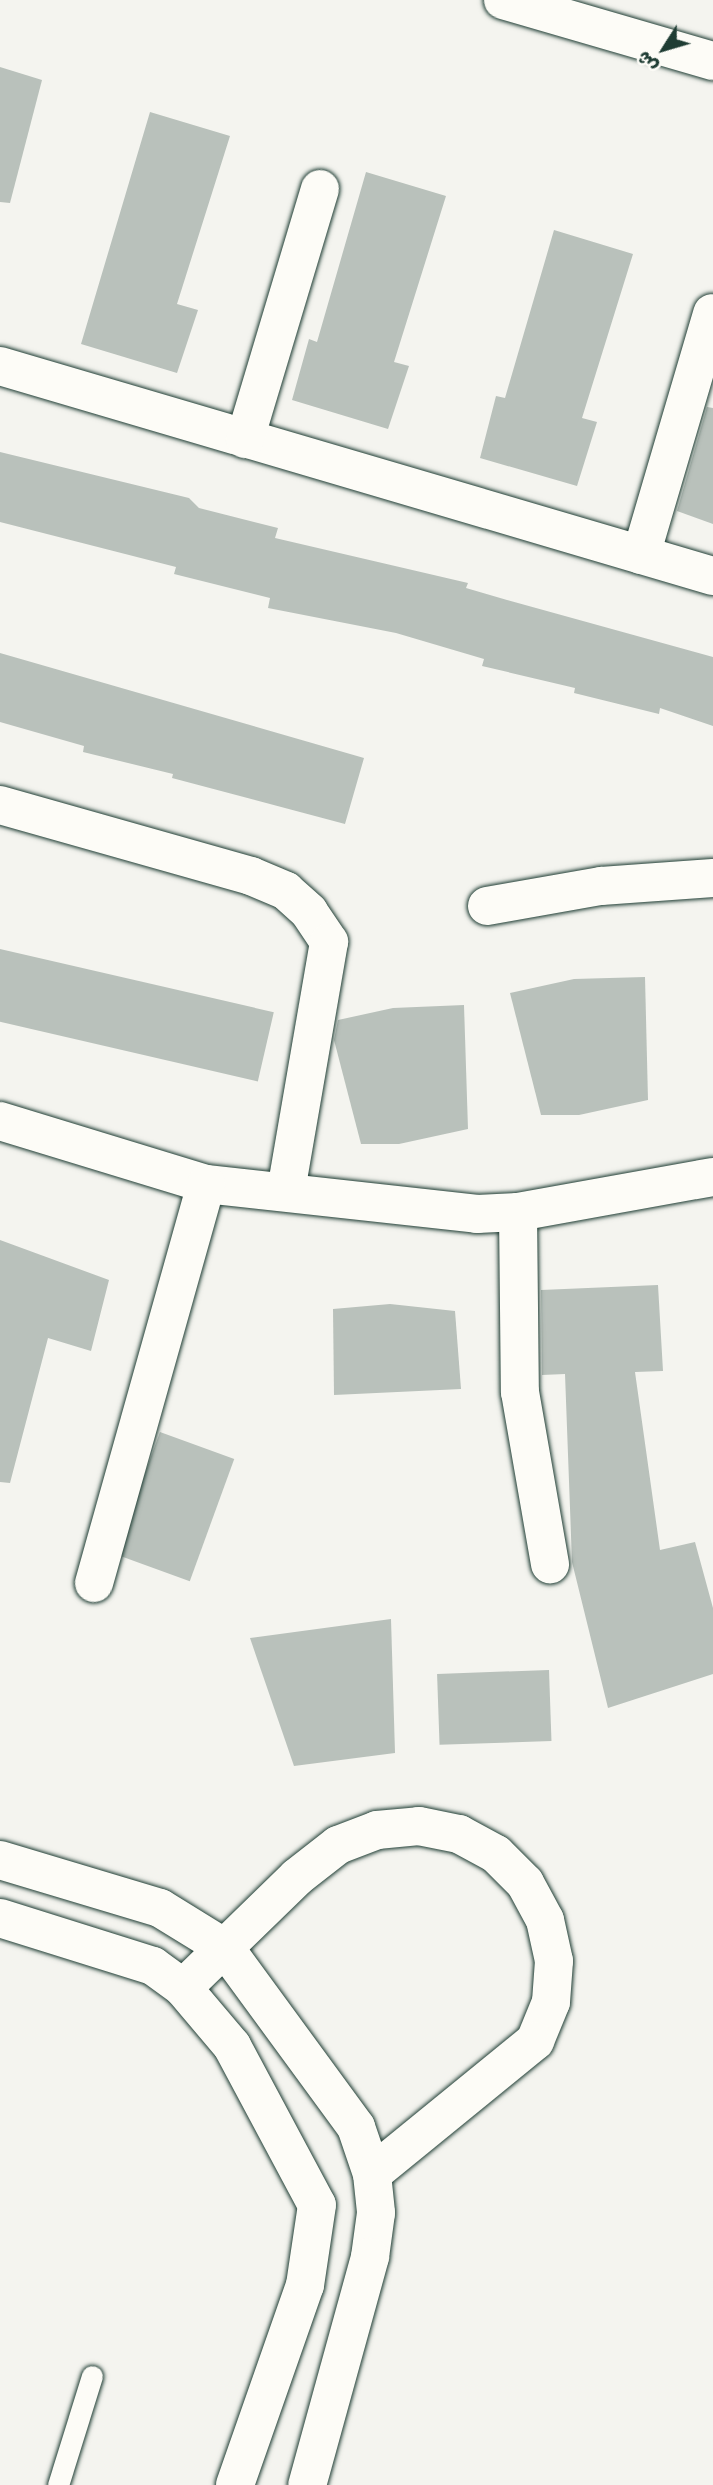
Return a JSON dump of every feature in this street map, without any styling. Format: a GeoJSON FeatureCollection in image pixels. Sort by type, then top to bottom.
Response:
{"type":"FeatureCollection","features":[{"type":"Feature","properties":{"kind":"street"},"geometry":{"type":"LineString","coordinates":[[503,0],[713,61]]}},
{"type":"Feature","properties":{"kind":"street"},"geometry":{"type":"LineString","coordinates":[[245,439],[320,189]]}},
{"type":"Feature","properties":{"kind":"street"},"geometry":{"type":"LineString","coordinates":[[641,555],[712,313]]}},
{"type":"Feature","properties":{"kind":"street"},"geometry":{"type":"LineString","coordinates":[[0,366],[713,576]]}},
{"type":"Feature","properties":{"kind":"street"},"geometry":{"type":"LineString","coordinates":[[0,805],[251,876],[286,891],[309,912],[329,942],[286,1191]]}},
{"type":"Feature","properties":{"kind":"street"},"geometry":{"type":"LineString","coordinates":[[488,906],[601,886],[713,878]]}},
{"type":"Feature","properties":{"kind":"street"},"geometry":{"type":"LineString","coordinates":[[0,1121],[206,1184],[477,1214],[518,1212],[713,1177]]}},
{"type":"Feature","properties":{"kind":"street"},"geometry":{"type":"LineString","coordinates":[[94,1583],[206,1184]]}},
{"type":"Feature","properties":{"kind":"street"},"geometry":{"type":"LineString","coordinates":[[518,1212],[520,1392],[550,1564]]}},
{"type":"Feature","properties":{"kind":"street"},"geometry":{"type":"LineString","coordinates":[[183,1988],[297,1877],[338,1845],[377,1830],[419,1826],[459,1834],[496,1854],[525,1883],[545,1920],[554,1961],[551,2002],[535,2041],[372,2174]]}},
{"type":"Feature","properties":{"kind":"street"},"geometry":{"type":"LineString","coordinates":[[0,1860],[160,1908],[225,1948],[344,2108],[372,2174],[376,2213],[358,2301],[307,2485]]}},
{"type":"Feature","properties":{"kind":"street"},"geometry":{"type":"LineString","coordinates":[[0,1917],[153,1966],[183,1988],[232,2046],[317,2205],[304,2285],[235,2485]]}},
{"type":"Feature","properties":{"kind":"street"},"geometry":{"type":"LineString","coordinates":[[304,2285],[358,2301]]}},
{"type":"Feature","properties":{"kind":"lane"},"geometry":{"type":"LineString","coordinates":[[58,2485],[92,2376]]}},
{"type":"Feature","properties":{"kind":"building"},"geometry":{"type":"Polygon","coordinates":[[[0,67],[42,80],[10,203],[0,202],[0,67]]]}},
{"type":"Feature","properties":{"kind":"building"},"geometry":{"type":"Polygon","coordinates":[[[150,112],[230,136],[177,304],[198,310],[177,373],[81,344],[150,112]]]}},
{"type":"Feature","properties":{"kind":"building"},"geometry":{"type":"Polygon","coordinates":[[[366,172],[446,196],[394,362],[409,366],[388,429],[292,400],[309,339],[317,342],[366,172]]]}},
{"type":"Feature","properties":{"kind":"building"},"geometry":{"type":"Polygon","coordinates":[[[554,230],[633,254],[582,418],[597,422],[577,486],[480,458],[496,396],[505,398],[554,230]]]}},
{"type":"Feature","properties":{"kind":"building"},"geometry":{"type":"Polygon","coordinates":[[[707,407],[713,408],[713,524],[677,511],[707,407]]]}},
{"type":"Feature","properties":{"kind":"building"},"geometry":{"type":"Polygon","coordinates":[[[0,452],[189,498],[199,508],[278,528],[275,538],[468,583],[466,588],[713,657],[713,726],[660,708],[659,714],[574,693],[575,688],[482,666],[484,659],[396,633],[268,608],[270,598],[174,574],[176,567],[0,522],[0,452]]]}},
{"type":"Feature","properties":{"kind":"building"},"geometry":{"type":"Polygon","coordinates":[[[0,653],[364,758],[345,824],[172,778],[173,774],[83,752],[84,746],[0,722],[0,653]]]}},
{"type":"Feature","properties":{"kind":"building"},"geometry":{"type":"Polygon","coordinates":[[[0,949],[274,1012],[258,1081],[0,1022],[0,949]]]}},
{"type":"Feature","properties":{"kind":"building"},"geometry":{"type":"Polygon","coordinates":[[[645,977],[648,1100],[579,1115],[541,1115],[510,993],[574,979],[645,977]]]}},
{"type":"Feature","properties":{"kind":"building"},"geometry":{"type":"Polygon","coordinates":[[[464,1005],[468,1129],[399,1144],[361,1144],[334,1040],[338,1020],[393,1008],[464,1005]]]}},
{"type":"Feature","properties":{"kind":"building"},"geometry":{"type":"Polygon","coordinates":[[[0,1240],[109,1280],[91,1351],[48,1338],[10,1483],[0,1482],[0,1240]]]}},
{"type":"Feature","properties":{"kind":"building"},"geometry":{"type":"Polygon","coordinates":[[[658,1285],[663,1371],[635,1372],[660,1550],[695,1542],[713,1608],[713,1674],[608,1708],[572,1562],[565,1374],[542,1375],[541,1290],[658,1285]]]}},
{"type":"Feature","properties":{"kind":"building"},"geometry":{"type":"Polygon","coordinates":[[[390,1304],[455,1311],[461,1389],[334,1395],[333,1309],[390,1304]]]}},
{"type":"Feature","properties":{"kind":"building"},"geometry":{"type":"Polygon","coordinates":[[[160,1432],[234,1459],[190,1581],[116,1554],[160,1432]]]}},
{"type":"Feature","properties":{"kind":"building"},"geometry":{"type":"Polygon","coordinates":[[[391,1619],[395,1753],[294,1766],[250,1638],[391,1619]]]}},
{"type":"Feature","properties":{"kind":"building"},"geometry":{"type":"Polygon","coordinates":[[[549,1670],[551,1741],[440,1745],[437,1674],[549,1670]]]}}]}
